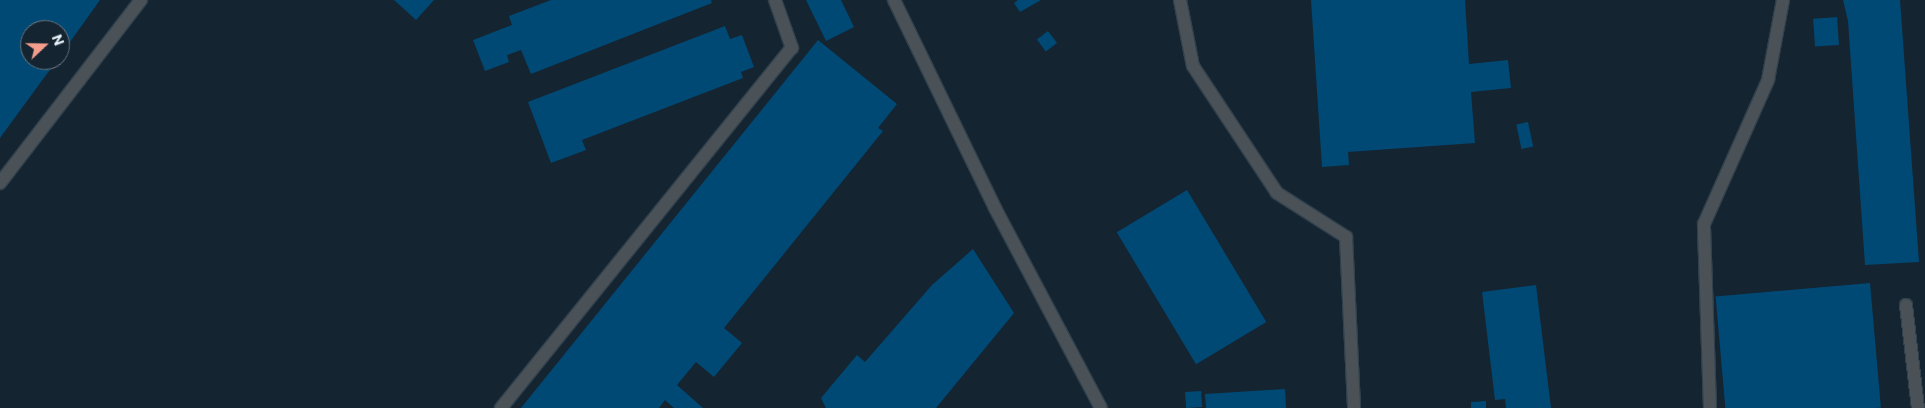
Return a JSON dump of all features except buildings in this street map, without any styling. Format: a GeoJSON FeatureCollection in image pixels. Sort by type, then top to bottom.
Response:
{"type":"FeatureCollection","features":[{"type":"Feature","properties":{"kind":"lane"},"geometry":{"type":"LineString","coordinates":[[0,183],[141,0]]}},
{"type":"Feature","properties":{"kind":"lane"},"geometry":{"type":"LineString","coordinates":[[502,408],[792,48],[775,0]]}},
{"type":"Feature","properties":{"kind":"lane"},"geometry":{"type":"LineString","coordinates":[[894,0],[995,208],[1101,408]]}},
{"type":"Feature","properties":{"kind":"lane"},"geometry":{"type":"LineString","coordinates":[[1180,0],[1193,66],[1277,193],[1346,237],[1354,408]]}},
{"type":"Feature","properties":{"kind":"lane"},"geometry":{"type":"LineString","coordinates":[[1710,408],[1704,224],[1768,80],[1783,0]]}},
{"type":"Feature","properties":{"kind":"lane"},"geometry":{"type":"LineString","coordinates":[[1906,304],[1918,408]]}}]}
